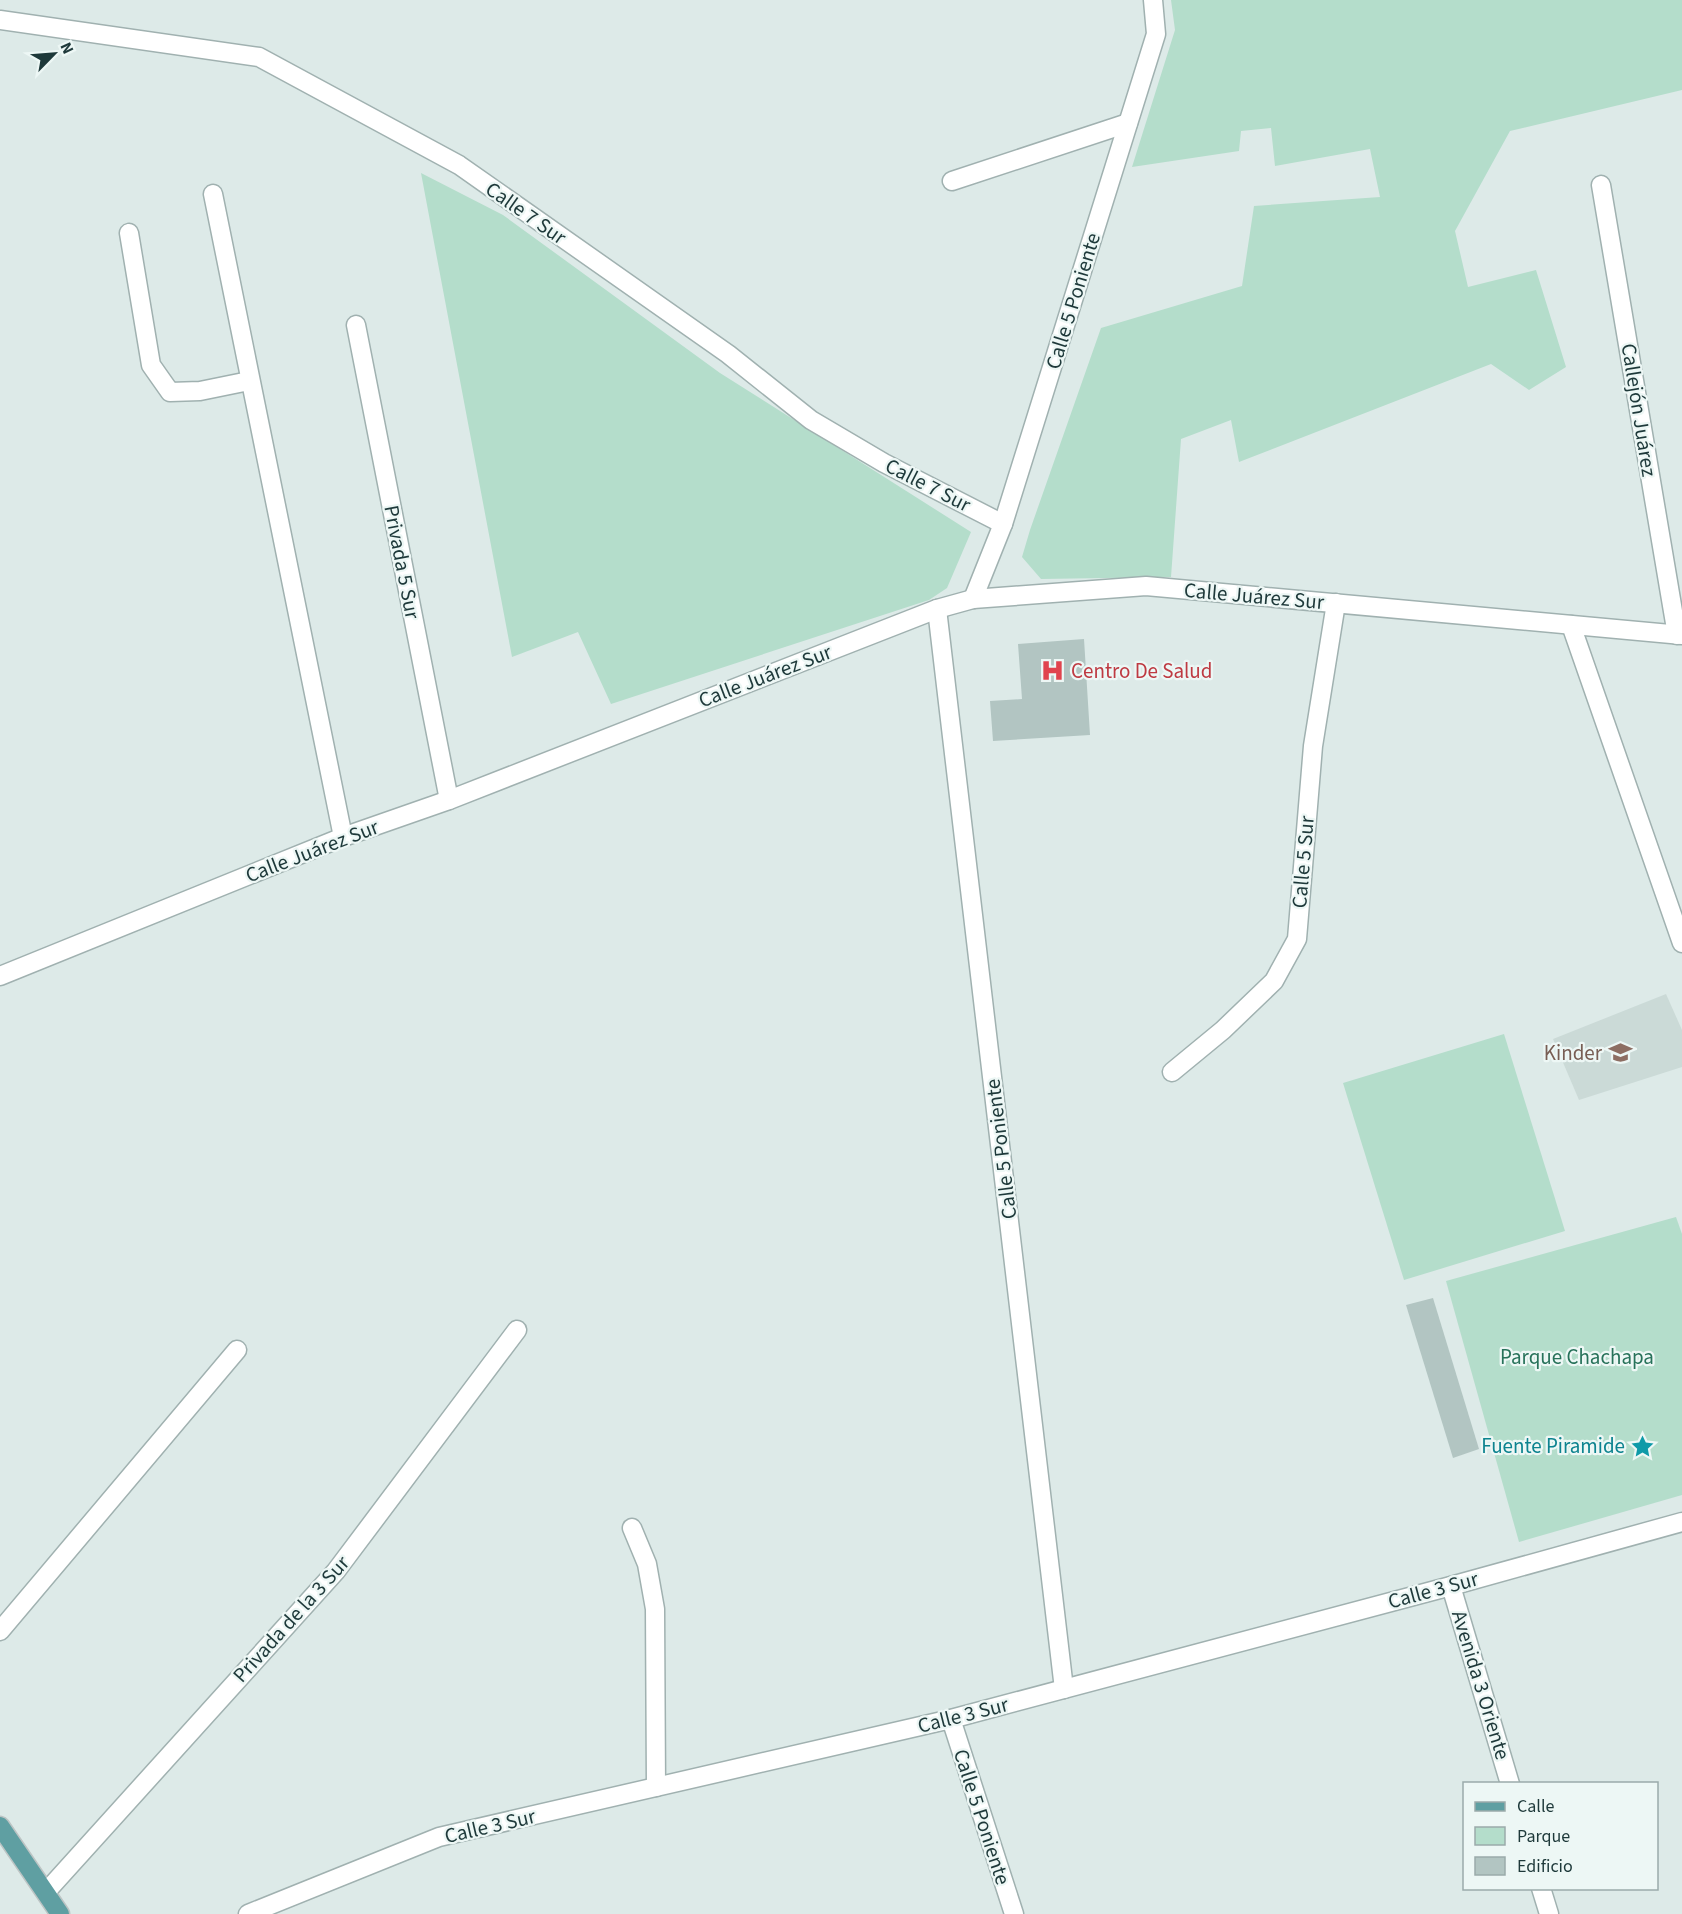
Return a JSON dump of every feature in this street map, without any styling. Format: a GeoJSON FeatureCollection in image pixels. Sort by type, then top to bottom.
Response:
{"type":"FeatureCollection","features":[{"type":"Feature","properties":{"kind":"main road"},"geometry":{"type":"LineString","coordinates":[[0,1826],[60,1914]]}},
{"type":"Feature","properties":{"kind":"street","name":"Calle 5 Poniente"},"geometry":{"type":"LineString","coordinates":[[973,599],[1003,524],[1156,34],[1153,0]]}},
{"type":"Feature","properties":{"kind":"street","name":"Calle 7 Sur"},"geometry":{"type":"LineString","coordinates":[[0,20],[259,57],[459,165],[728,354],[811,420],[884,463],[1003,524]]}},
{"type":"Feature","properties":{"kind":"street"},"geometry":{"type":"LineString","coordinates":[[952,181],[1128,123]]}},
{"type":"Feature","properties":{"kind":"street","name":"Callejón Juárez"},"geometry":{"type":"LineString","coordinates":[[1601,185],[1679,635]]}},
{"type":"Feature","properties":{"kind":"street"},"geometry":{"type":"LineString","coordinates":[[213,194],[343,837]]}},
{"type":"Feature","properties":{"kind":"street"},"geometry":{"type":"LineString","coordinates":[[129,233],[151,365],[170,392],[200,391],[249,381]]}},
{"type":"Feature","properties":{"kind":"street","name":"Privada 5 Sur"},"geometry":{"type":"LineString","coordinates":[[356,325],[449,800]]}},
{"type":"Feature","properties":{"kind":"street","name":"Calle Juárez Sur"},"geometry":{"type":"LineString","coordinates":[[0,976],[343,837],[449,800],[937,609],[973,599],[1146,586],[1679,635]]}},
{"type":"Feature","properties":{"kind":"street","name":"Calle 5 Sur"},"geometry":{"type":"LineString","coordinates":[[1172,1072],[1223,1030],[1274,981],[1297,939],[1313,746],[1336,603]]}},
{"type":"Feature","properties":{"kind":"street","name":"Calle 5 Poniente"},"geometry":{"type":"LineString","coordinates":[[937,609],[1064,1689]]}},
{"type":"Feature","properties":{"kind":"street"},"geometry":{"type":"LineString","coordinates":[[1571,625],[1682,943]]}},
{"type":"Feature","properties":{"kind":"street","name":"Privada de la 3 Sur"},"geometry":{"type":"LineString","coordinates":[[46,1892],[336,1572],[517,1330]]}},
{"type":"Feature","properties":{"kind":"street"},"geometry":{"type":"LineString","coordinates":[[0,1631],[237,1350]]}},
{"type":"Feature","properties":{"kind":"street","name":"Calle 3 Sur"},"geometry":{"type":"LineString","coordinates":[[248,1914],[439,1838],[951,1719],[1682,1522]]}},
{"type":"Feature","properties":{"kind":"street"},"geometry":{"type":"LineString","coordinates":[[632,1528],[648,1564],[655,1609],[657,1787]]}},
{"type":"Feature","properties":{"kind":"street","name":"Avenida 3 Oriente"},"geometry":{"type":"LineString","coordinates":[[1451,1586],[1509,1782]]}},
{"type":"Feature","properties":{"kind":"street","name":"Calle 5 Poniente"},"geometry":{"type":"LineString","coordinates":[[951,1719],[1014,1914]]}},
{"type":"Feature","properties":{"kind":"street"},"geometry":{"type":"LineString","coordinates":[[1543,1890],[1549,1914]]}},
{"type":"Feature","properties":{"kind":"shaded area","name":"Kinder"},"geometry":{"type":"Polygon","coordinates":[[[1666,994],[1682,1030],[1682,1067],[1579,1100],[1553,1039],[1666,994]]]}},
{"type":"Feature","properties":{"kind":"green space"},"geometry":{"type":"Polygon","coordinates":[[[1171,0],[1682,0],[1682,90],[1510,131],[1455,231],[1468,287],[1536,270],[1566,367],[1529,390],[1491,364],[1239,462],[1231,420],[1181,439],[1171,577],[1041,579],[1022,557],[1101,328],[1242,286],[1254,206],[1380,197],[1370,149],[1275,166],[1271,128],[1241,131],[1239,151],[1132,167],[1175,30],[1171,0]]]}},
{"type":"Feature","properties":{"kind":"green space"},"geometry":{"type":"Polygon","coordinates":[[[421,173],[503,215],[720,373],[971,532],[947,588],[929,600],[611,704],[578,632],[512,657],[421,173]]]}},
{"type":"Feature","properties":{"kind":"green space"},"geometry":{"type":"Polygon","coordinates":[[[1504,1034],[1565,1231],[1404,1280],[1343,1083],[1504,1034]]]}},
{"type":"Feature","properties":{"kind":"green space","name":"Parque Chachapa"},"geometry":{"type":"Polygon","coordinates":[[[1676,1217],[1682,1234],[1682,1495],[1519,1542],[1446,1281],[1676,1217]]]}},
{"type":"Feature","properties":{"kind":"building","name":"Centro De Salud"},"geometry":{"type":"Polygon","coordinates":[[[1084,639],[1090,735],[993,741],[990,701],[1022,699],[1018,644],[1084,639]]]}},
{"type":"Feature","properties":{"kind":"building"},"geometry":{"type":"Polygon","coordinates":[[[1433,1298],[1479,1449],[1453,1458],[1406,1305],[1433,1298]]]}},
{"type":"Feature","properties":{"kind":"place","name":"Centro De Salud"},"geometry":{"type":"Point","coordinates":[1053,671]}},
{"type":"Feature","properties":{"kind":"place","name":"Kinder"},"geometry":{"type":"Point","coordinates":[1620,1053]}},
{"type":"Feature","properties":{"kind":"place","name":"Fuente Piramide"},"geometry":{"type":"Point","coordinates":[1643,1446]}}]}
